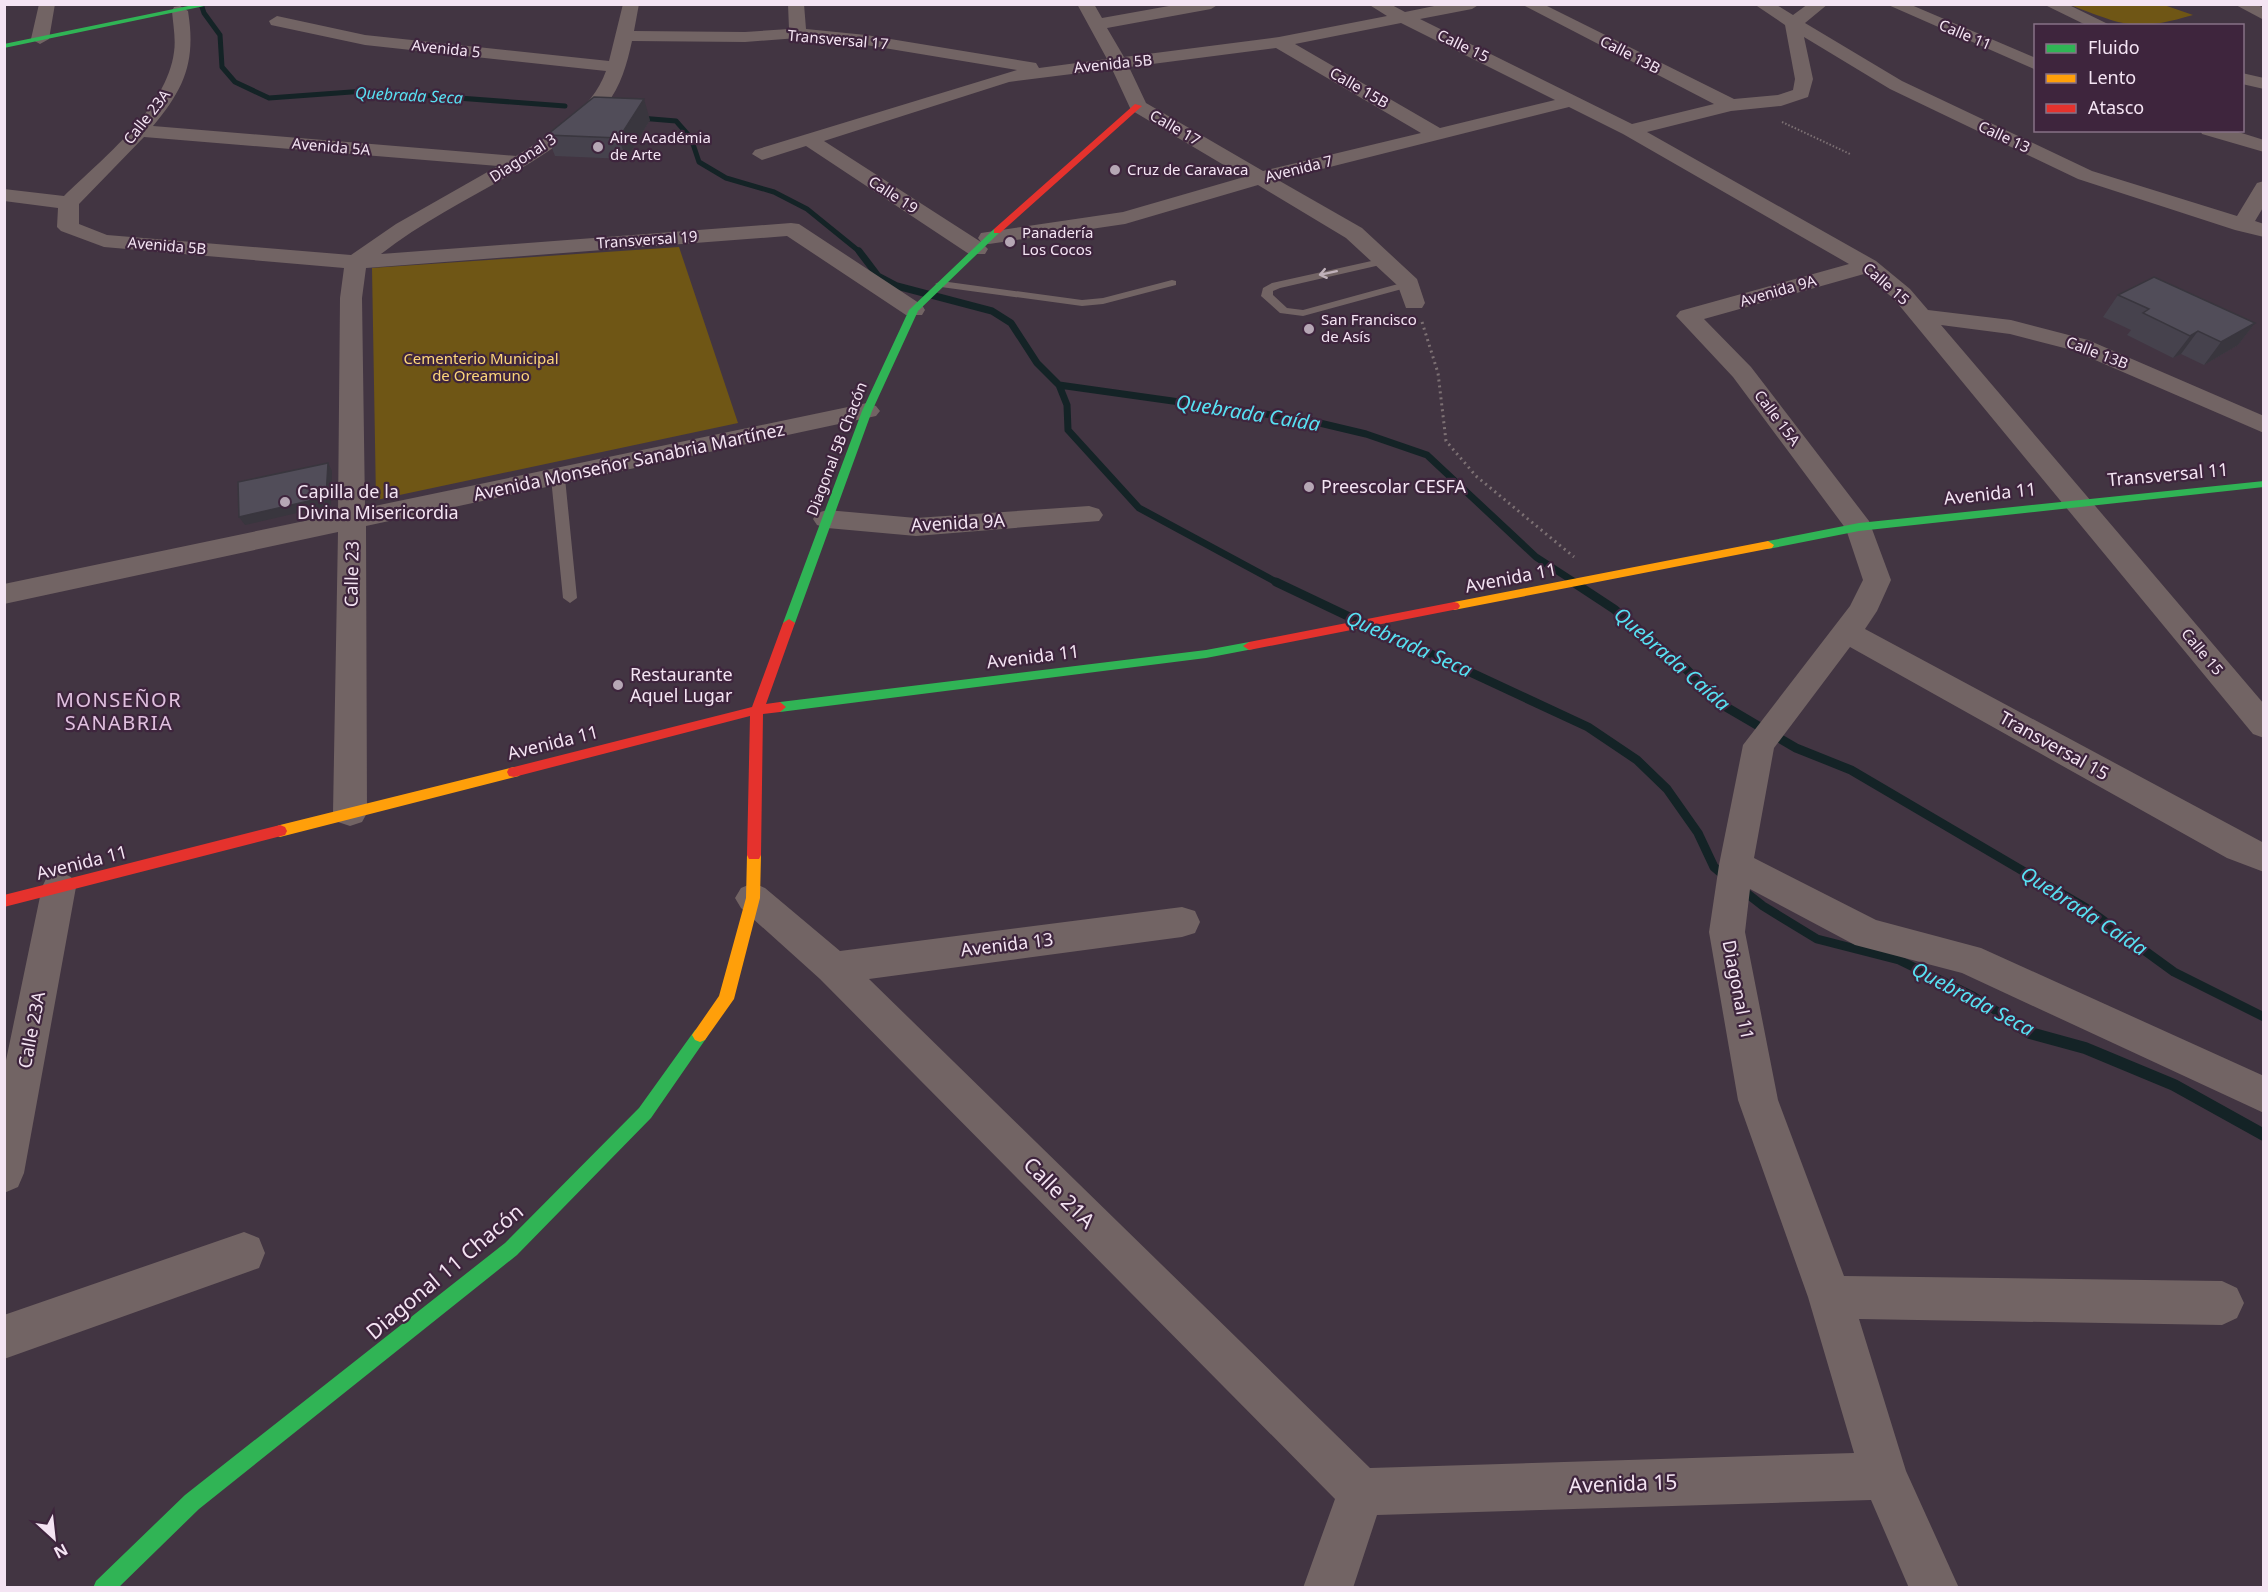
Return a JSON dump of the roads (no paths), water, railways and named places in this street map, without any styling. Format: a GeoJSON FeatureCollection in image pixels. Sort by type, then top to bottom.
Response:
{"type":"FeatureCollection","features":[{"type":"Feature","properties":{"kind":"street"},"geometry":{"type":"LineString","coordinates":[[40,39],[47,4]]}},
{"type":"Feature","properties":{"kind":"street"},"geometry":{"type":"LineString","coordinates":[[4,46],[211,4]]}},
{"type":"Feature","properties":{"kind":"street","name":"Diagonal 3"},"geometry":{"type":"LineString","coordinates":[[356,262],[381,242],[522,162],[571,127],[603,97],[616,68],[631,4]]}},
{"type":"Feature","properties":{"kind":"street"},"geometry":{"type":"LineString","coordinates":[[796,4],[798,33]]}},
{"type":"Feature","properties":{"kind":"street","name":"Calle 17"},"geometry":{"type":"LineString","coordinates":[[1085,4],[1119,64],[1138,106],[1354,233],[1385,261],[1412,293]]}},
{"type":"Feature","properties":{"kind":"street"},"geometry":{"type":"LineString","coordinates":[[1098,24],[1211,4]]}},
{"type":"Feature","properties":{"kind":"street","name":"Calle 15"},"geometry":{"type":"LineString","coordinates":[[1376,4],[1630,130],[1868,266],[1902,294],[2264,726]]}},
{"type":"Feature","properties":{"kind":"street","name":"Avenida 5B"},"geometry":{"type":"LineString","coordinates":[[762,154],[1007,77],[1279,42],[1408,19],[1472,4]]}},
{"type":"Feature","properties":{"kind":"street","name":"Calle 13B"},"geometry":{"type":"LineString","coordinates":[[1529,4],[1737,105]]}},
{"type":"Feature","properties":{"kind":"street","name":"Calle 13"},"geometry":{"type":"LineString","coordinates":[[1762,4],[1896,86],[2085,175],[2264,231]]}},
{"type":"Feature","properties":{"kind":"street"},"geometry":{"type":"LineString","coordinates":[[1630,130],[1737,105],[1781,100],[1801,93],[1804,79],[1793,23],[1820,4]]}},
{"type":"Feature","properties":{"kind":"street","name":"Calle 11"},"geometry":{"type":"LineString","coordinates":[[1894,4],[2034,64]]}},
{"type":"Feature","properties":{"kind":"street"},"geometry":{"type":"LineString","coordinates":[[2051,4],[2099,24]]}},
{"type":"Feature","properties":{"kind":"street"},"geometry":{"type":"LineString","coordinates":[[2242,4],[2264,15]]}},
{"type":"Feature","properties":{"kind":"street","name":"Calle 23A"},"geometry":{"type":"LineString","coordinates":[[69,203],[140,131],[170,91],[183,54],[186,10]]}},
{"type":"Feature","properties":{"kind":"street","name":"Avenida 5"},"geometry":{"type":"LineString","coordinates":[[277,21],[365,40],[616,68]]}},
{"type":"Feature","properties":{"kind":"street","name":"Transversal 17"},"geometry":{"type":"LineString","coordinates":[[624,36],[735,37],[798,33],[866,40],[1049,70]]}},
{"type":"Feature","properties":{"kind":"street","name":"Calle 15B"},"geometry":{"type":"LineString","coordinates":[[1279,42],[1439,135]]}},
{"type":"Feature","properties":{"kind":"street"},"geometry":{"type":"LineString","coordinates":[[2244,79],[2264,84]]}},
{"type":"Feature","properties":{"kind":"street","name":"Avenida 7"},"geometry":{"type":"LineString","coordinates":[[983,243],[1125,218],[1261,178],[1572,101]]}},
{"type":"Feature","properties":{"kind":"street","name":"Diagonal 5B Chacón"},"geometry":{"type":"LineString","coordinates":[[753,898],[757,710],[867,411],[914,310],[983,243],[1138,106]]}},
{"type":"Feature","properties":{"kind":"street","name":"Avenida 5A"},"geometry":{"type":"LineString","coordinates":[[140,131],[522,162]]}},
{"type":"Feature","properties":{"kind":"street"},"geometry":{"type":"LineString","coordinates":[[2216,132],[2264,146]]}},
{"type":"Feature","properties":{"kind":"street","name":"Calle 19"},"geometry":{"type":"LineString","coordinates":[[810,140],[983,243]]}},
{"type":"Feature","properties":{"kind":"street"},"geometry":{"type":"LineString","coordinates":[[2242,226],[2264,187]]}},
{"type":"Feature","properties":{"kind":"street"},"geometry":{"type":"LineString","coordinates":[[4,195],[69,203]]}},
{"type":"Feature","properties":{"kind":"street","name":"Avenida 5B"},"geometry":{"type":"LineString","coordinates":[[69,203],[68,227],[104,241],[356,262]]}},
{"type":"Feature","properties":{"kind":"street","name":"Transversal 19"},"geometry":{"type":"LineString","coordinates":[[356,262],[790,229],[914,310]]}},
{"type":"Feature","properties":{"kind":"street","name":"Calle 23"},"geometry":{"type":"LineString","coordinates":[[350,813],[351,298],[356,262]]}},
{"type":"Feature","properties":{"kind":"street","name":"Avenida 9A"},"geometry":{"type":"LineString","coordinates":[[1688,316],[1868,266]]}},
{"type":"Feature","properties":{"kind":"street","name":"Calle 15A"},"geometry":{"type":"LineString","coordinates":[[1688,316],[1742,372],[1858,527]]}},
{"type":"Feature","properties":{"kind":"street","name":"Calle 13B"},"geometry":{"type":"LineString","coordinates":[[1920,316],[2011,327],[2080,345],[2264,425]]}},
{"type":"Feature","properties":{"kind":"street","name":"Avenida Monseñor Sanabria Martínez"},"geometry":{"type":"LineString","coordinates":[[4,594],[867,411]]}},
{"type":"Feature","properties":{"kind":"street","name":"Transversal 11"},"geometry":{"type":"LineString","coordinates":[[2076,502],[2264,484]]}},
{"type":"Feature","properties":{"kind":"street","name":"Avenida 11"},"geometry":{"type":"LineString","coordinates":[[4,901],[757,710],[1206,654],[1858,527],[2076,502]]}},
{"type":"Feature","properties":{"kind":"street","name":"Avenida 9A"},"geometry":{"type":"LineString","coordinates":[[828,519],[916,527],[1089,515]]}},
{"type":"Feature","properties":{"kind":"street","name":"Diagonal 11"},"geometry":{"type":"LineString","coordinates":[[1858,527],[1877,580],[1862,611],[1759,745],[1736,865],[1727,932],[1758,1100],[1830,1297],[1884,1476],[1934,1587]]}},
{"type":"Feature","properties":{"kind":"street","name":"Transversal 15"},"geometry":{"type":"LineString","coordinates":[[1845,631],[2240,848],[2264,858]]}},
{"type":"Feature","properties":{"kind":"street"},"geometry":{"type":"LineString","coordinates":[[1736,865],[1868,934],[1968,959],[2264,1095]]}},
{"type":"Feature","properties":{"kind":"street","name":"Calle 23A"},"geometry":{"type":"LineString","coordinates":[[4,1173],[59,887]]}},
{"type":"Feature","properties":{"kind":"street","name":"Calle 21A"},"geometry":{"type":"LineString","coordinates":[[753,898],[832,968],[1362,1491]]}},
{"type":"Feature","properties":{"kind":"street","name":"Diagonal 11 Chacón"},"geometry":{"type":"LineString","coordinates":[[103,1587],[192,1502],[511,1249],[645,1113],[726,999],[753,898]]}},
{"type":"Feature","properties":{"kind":"street","name":"Avenida 13"},"geometry":{"type":"LineString","coordinates":[[832,968],[1182,922]]}},
{"type":"Feature","properties":{"kind":"street"},"geometry":{"type":"LineString","coordinates":[[4,1338],[244,1253]]}},
{"type":"Feature","properties":{"kind":"street"},"geometry":{"type":"LineString","coordinates":[[1830,1297],[2222,1303]]}},
{"type":"Feature","properties":{"kind":"street","name":"Avenida 15"},"geometry":{"type":"LineString","coordinates":[[1362,1491],[1884,1476]]}},
{"type":"Feature","properties":{"kind":"street"},"geometry":{"type":"LineString","coordinates":[[1328,1587],[1362,1491]]}},
{"type":"Feature","properties":{"kind":"lane"},"geometry":{"type":"LineString","coordinates":[[1385,261],[1276,285],[1267,290],[1267,296],[1284,311],[1303,313],[1412,293]]}},
{"type":"Feature","properties":{"kind":"lane"},"geometry":{"type":"LineString","coordinates":[[941,284],[1082,303],[1103,301],[1172,283]]}},
{"type":"Feature","properties":{"kind":"lane"},"geometry":{"type":"LineString","coordinates":[[558,478],[570,597]]}},
{"type":"Feature","properties":{"kind":"waterway","name":"Quebrada Seca"},"geometry":{"type":"LineString","coordinates":[[201,4],[204,13],[220,35],[222,67],[235,82],[269,98],[365,91],[565,106]]}},
{"type":"Feature","properties":{"kind":"waterway","name":"Quebrada Seca"},"geometry":{"type":"LineString","coordinates":[[640,118],[676,121],[691,138],[699,162],[726,178],[774,192],[807,209],[859,251]]}},
{"type":"Feature","properties":{"kind":"waterway","name":"Quebrada Seca"},"geometry":{"type":"LineString","coordinates":[[859,251],[878,276],[897,286],[992,311],[1011,323],[1037,363],[1059,385]]}},
{"type":"Feature","properties":{"kind":"waterway","name":"Quebrada Caída"},"geometry":{"type":"LineString","coordinates":[[1059,385],[1307,420],[1366,434],[1427,455],[1536,557],[1576,583]]}},
{"type":"Feature","properties":{"kind":"waterway","name":"Quebrada Seca"},"geometry":{"type":"LineString","coordinates":[[1059,385],[1067,405],[1068,430],[1139,508],[1277,583]]}},
{"type":"Feature","properties":{"kind":"waterway","name":"Quebrada Caída"},"geometry":{"type":"LineString","coordinates":[[1573,582],[1614,609],[1684,667],[1721,704],[1796,748],[1851,770],[2086,908],[2174,972],[2264,1017]]}},
{"type":"Feature","properties":{"kind":"waterway","name":"Quebrada Seca"},"geometry":{"type":"LineString","coordinates":[[1277,583],[1356,620]]}},
{"type":"Feature","properties":{"kind":"waterway","name":"Quebrada Seca"},"geometry":{"type":"LineString","coordinates":[[1371,626],[1588,727],[1637,760],[1667,789],[1698,833],[1714,867],[1727,878]]}},
{"type":"Feature","properties":{"kind":"waterway","name":"Quebrada Seca"},"geometry":{"type":"LineString","coordinates":[[1740,888],[1763,906],[1817,939],[1899,960],[1973,996],[2009,1019]]}},
{"type":"Feature","properties":{"kind":"waterway","name":"Quebrada Seca"},"geometry":{"type":"LineString","coordinates":[[2006,1018],[2030,1033],[2085,1048],[2174,1085],[2264,1135]]}},
{"type":"Feature","properties":{"kind":"place","name":"Aire Académia de Arte"},"geometry":{"type":"Point","coordinates":[598,147]}},
{"type":"Feature","properties":{"kind":"place","name":"Cruz de Caravaca"},"geometry":{"type":"Point","coordinates":[1115,170]}},
{"type":"Feature","properties":{"kind":"place","name":"Panadería Los Cocos"},"geometry":{"type":"Point","coordinates":[1010,242]}},
{"type":"Feature","properties":{"kind":"place","name":"San Francisco de Asís"},"geometry":{"type":"Point","coordinates":[1309,329]}},
{"type":"Feature","properties":{"kind":"place","name":"Preescolar CESFA"},"geometry":{"type":"Point","coordinates":[1309,487]}},
{"type":"Feature","properties":{"kind":"place","name":"Capilla de la Divina Misericordia"},"geometry":{"type":"Point","coordinates":[285,502]}},
{"type":"Feature","properties":{"kind":"place","name":"Restaurante Aquel Lugar"},"geometry":{"type":"Point","coordinates":[618,685]}},
{"type":"Feature","properties":{"kind":"district","name":"MONSEÑOR SANABRIA"},"geometry":{"type":"Point","coordinates":[119,712]}},
{"type":"Feature","properties":{"kind":"park label","name":"Cementerio Municipal de Oreamuno"},"geometry":{"type":"Point","coordinates":[481,368]}}]}
